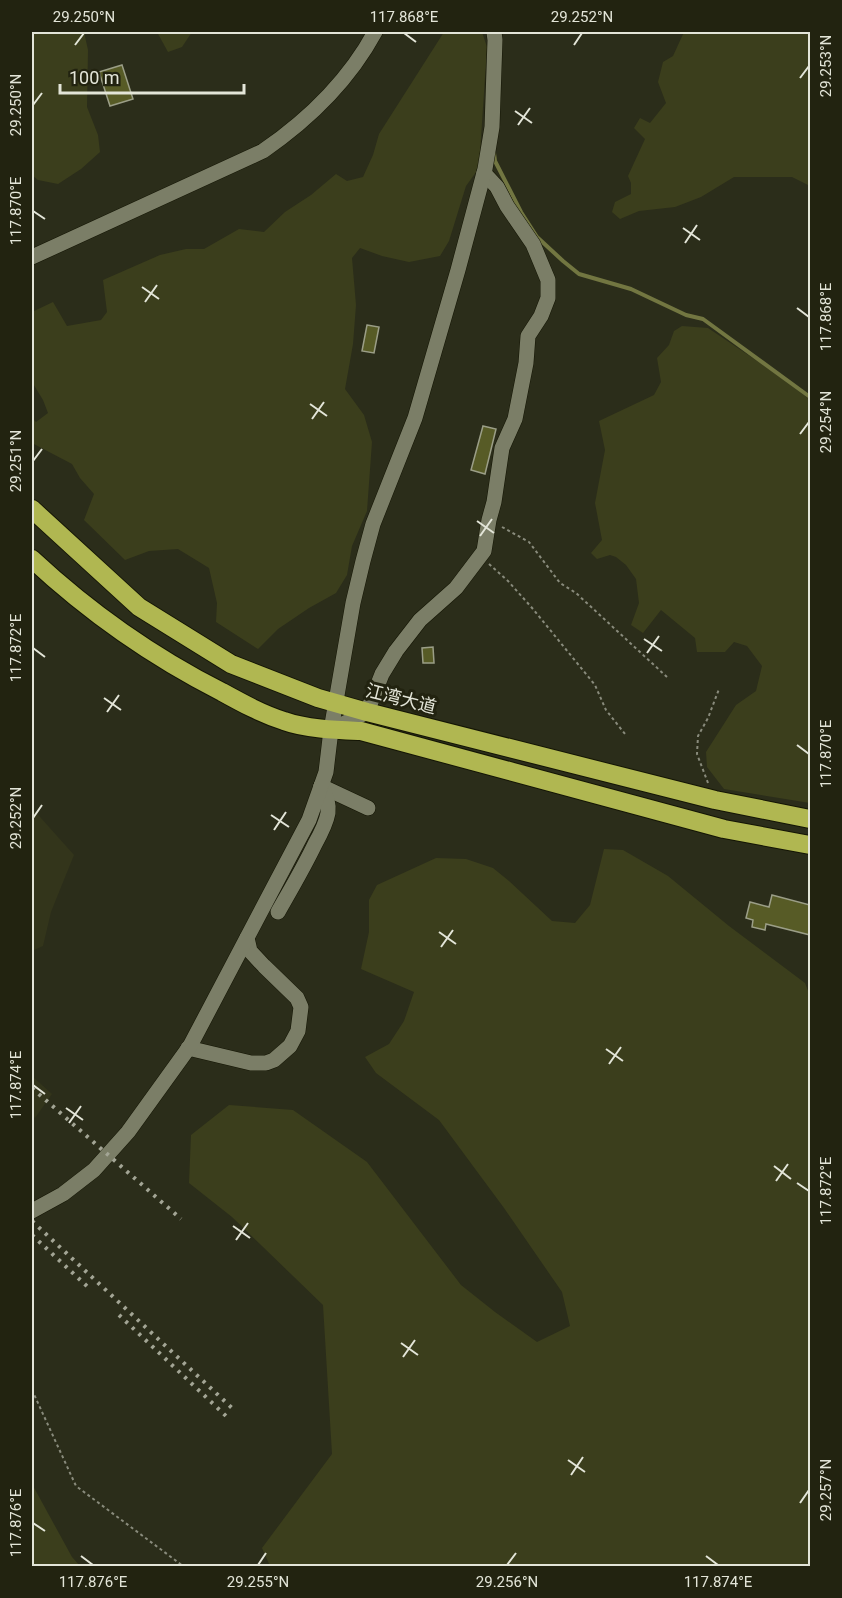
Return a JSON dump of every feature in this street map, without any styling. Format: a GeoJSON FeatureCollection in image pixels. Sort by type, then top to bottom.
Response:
{"type":"FeatureCollection","features":[{"type":"Feature","properties":{"kind":"highway","name":"江湾大道"},"geometry":{"type":"LineString","coordinates":[[32,509],[139,607],[231,664],[336,704],[715,800],[810,819]]}},
{"type":"Feature","properties":{"kind":"highway"},"geometry":{"type":"LineString","coordinates":[[32,559],[121,633],[188,675],[286,722],[331,730],[361,731],[724,830],[810,845]]}},
{"type":"Feature","properties":{"kind":"street"},"geometry":{"type":"LineString","coordinates":[[32,257],[263,151],[286,135],[333,92],[375,32]]}},
{"type":"Feature","properties":{"kind":"street"},"geometry":{"type":"LineString","coordinates":[[32,1211],[63,1194],[94,1170],[128,1132],[188,1048],[309,820],[326,772],[353,603],[373,524],[415,418],[484,173],[492,126],[494,32]]}},
{"type":"Feature","properties":{"kind":"street"},"geometry":{"type":"LineString","coordinates":[[331,730],[366,712],[382,674],[396,651],[420,620],[456,588],[484,551],[502,448],[515,419],[526,363],[528,336],[541,316],[548,298],[548,280],[533,244],[507,206],[498,187],[484,173]]}},
{"type":"Feature","properties":{"kind":"street"},"geometry":{"type":"LineString","coordinates":[[321,786],[368,808]]}},
{"type":"Feature","properties":{"kind":"street"},"geometry":{"type":"LineString","coordinates":[[278,912],[324,827],[328,813],[325,793],[321,786]]}},
{"type":"Feature","properties":{"kind":"street"},"geometry":{"type":"LineString","coordinates":[[188,1048],[251,1063],[266,1063],[274,1060],[290,1046],[298,1031],[301,1007],[297,998],[250,951],[247,938]]}},
{"type":"Feature","properties":{"kind":"path"},"geometry":{"type":"LineString","coordinates":[[489,520],[529,542],[560,583],[576,593],[667,677]]}},
{"type":"Feature","properties":{"kind":"path"},"geometry":{"type":"LineString","coordinates":[[481,556],[533,609],[595,685],[606,710],[625,734]]}},
{"type":"Feature","properties":{"kind":"path"},"geometry":{"type":"LineString","coordinates":[[715,800],[697,754],[698,736],[719,689]]}},
{"type":"Feature","properties":{"kind":"path"},"geometry":{"type":"LineString","coordinates":[[32,1390],[76,1486],[183,1566]]}},
{"type":"Feature","properties":{"kind":"shaded area"},"geometry":{"type":"Polygon","coordinates":[[[32,32],[84,32],[88,50],[87,107],[98,135],[100,152],[81,169],[58,184],[38,180],[32,175],[32,32]]]}},
{"type":"Feature","properties":{"kind":"shaded area"},"geometry":{"type":"Polygon","coordinates":[[[157,32],[192,32],[182,47],[168,52],[157,32]]]}},
{"type":"Feature","properties":{"kind":"shaded area"},"geometry":{"type":"Polygon","coordinates":[[[444,32],[482,32],[487,47],[479,168],[466,186],[449,241],[440,256],[409,262],[360,248],[352,258],[356,305],[353,344],[345,389],[364,415],[372,442],[367,511],[352,546],[347,575],[336,593],[278,629],[258,649],[216,622],[217,603],[209,568],[178,549],[149,551],[125,560],[84,520],[94,494],[80,478],[72,464],[32,443],[32,418],[36,422],[48,413],[32,382],[32,312],[53,302],[67,326],[101,320],[107,312],[103,280],[160,255],[186,249],[204,249],[239,229],[264,232],[285,212],[311,195],[336,174],[347,181],[363,177],[379,134],[444,32]]]}},
{"type":"Feature","properties":{"kind":"shaded area"},"geometry":{"type":"Polygon","coordinates":[[[684,32],[810,32],[810,186],[792,177],[734,177],[701,197],[675,207],[639,211],[620,219],[612,212],[615,202],[631,194],[631,183],[628,176],[645,139],[634,128],[640,118],[650,123],[666,103],[658,82],[663,62],[673,56],[684,32]]]}},
{"type":"Feature","properties":{"kind":"shaded area"},"geometry":{"type":"Polygon","coordinates":[[[682,326],[708,328],[784,379],[810,400],[810,803],[724,789],[707,767],[706,752],[736,705],[756,691],[762,666],[747,646],[734,642],[725,652],[697,652],[695,638],[661,610],[643,633],[631,625],[639,603],[636,579],[626,565],[616,557],[610,555],[597,559],[591,553],[602,540],[595,503],[605,450],[599,421],[654,395],[661,382],[657,358],[669,345],[674,331],[682,326]]]}},
{"type":"Feature","properties":{"kind":"shaded area"},"geometry":{"type":"Polygon","coordinates":[[[32,808],[74,855],[51,912],[43,946],[32,951],[32,808]]]}},
{"type":"Feature","properties":{"kind":"shaded area"},"geometry":{"type":"Polygon","coordinates":[[[604,849],[623,850],[668,876],[729,926],[805,983],[810,996],[810,1566],[270,1566],[262,1548],[332,1454],[323,1305],[232,1217],[189,1183],[191,1135],[229,1105],[293,1110],[367,1162],[461,1285],[495,1312],[537,1342],[570,1326],[562,1292],[439,1120],[376,1073],[365,1057],[389,1044],[404,1021],[414,992],[361,969],[369,932],[369,900],[377,885],[436,858],[466,859],[493,868],[552,921],[575,923],[590,905],[604,849]]]}},
{"type":"Feature","properties":{"kind":"shaded area"},"geometry":{"type":"Polygon","coordinates":[[[32,1076],[52,1094],[35,1118],[32,1114],[32,1076]]]}},
{"type":"Feature","properties":{"kind":"shaded area"},"geometry":{"type":"Polygon","coordinates":[[[32,1484],[72,1557],[80,1566],[32,1566],[32,1484]]]}},
{"type":"Feature","properties":{"kind":"building"},"geometry":{"type":"Polygon","coordinates":[[[122,65],[133,99],[110,106],[99,72],[122,65]]]}},
{"type":"Feature","properties":{"kind":"building"},"geometry":{"type":"Polygon","coordinates":[[[367,325],[379,327],[374,353],[362,351],[367,325]]]}},
{"type":"Feature","properties":{"kind":"building"},"geometry":{"type":"Polygon","coordinates":[[[483,426],[496,429],[485,474],[471,470],[483,426]]]}},
{"type":"Feature","properties":{"kind":"building"},"geometry":{"type":"Polygon","coordinates":[[[433,647],[434,663],[423,663],[422,648],[433,647]]]}},
{"type":"Feature","properties":{"kind":"building"},"geometry":{"type":"Polygon","coordinates":[[[772,895],[810,905],[810,935],[766,924],[765,930],[752,927],[753,920],[746,918],[750,902],[769,907],[772,895]]]}},
{"type":"Feature","properties":{"kind":"waterway"},"geometry":{"type":"LineString","coordinates":[[494,153],[495,161],[521,212],[537,237],[579,274],[631,289],[686,315],[703,319],[810,397]]}},
{"type":"Feature","properties":{"kind":"railway"},"geometry":{"type":"LineString","coordinates":[[32,1088],[181,1219]]}},
{"type":"Feature","properties":{"kind":"railway"},"geometry":{"type":"LineString","coordinates":[[32,1221],[232,1408]]}},
{"type":"Feature","properties":{"kind":"railway"},"geometry":{"type":"LineString","coordinates":[[32,1235],[90,1289]]}},
{"type":"Feature","properties":{"kind":"railway"},"geometry":{"type":"LineString","coordinates":[[119,1315],[226,1416]]}}]}
